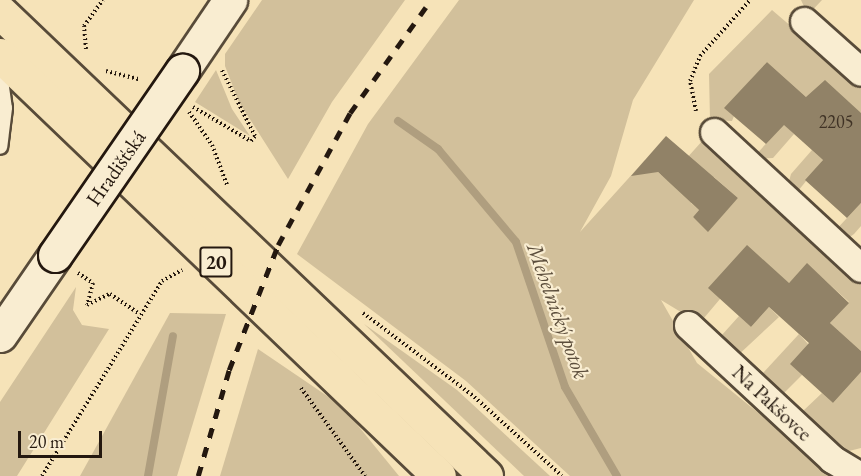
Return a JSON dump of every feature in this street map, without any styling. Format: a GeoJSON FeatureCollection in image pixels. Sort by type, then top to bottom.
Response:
{"type":"FeatureCollection","features":[{"type":"Feature","properties":{"kind":"highway","name":"20"},"geometry":{"type":"LineString","coordinates":[[0,12],[486,476]]}},
{"type":"Feature","properties":{"kind":"highway","name":"20"},"geometry":{"type":"LineString","coordinates":[[0,55],[439,476]]}},
{"type":"Feature","properties":{"kind":"street","name":"Hradišťská"},"geometry":{"type":"LineString","coordinates":[[0,335],[64,262],[182,86],[230,0]]}},
{"type":"Feature","properties":{"kind":"street"},"geometry":{"type":"LineString","coordinates":[[804,21],[861,72]]}},
{"type":"Feature","properties":{"kind":"street"},"geometry":{"type":"LineString","coordinates":[[714,132],[861,268]]}},
{"type":"Feature","properties":{"kind":"street","name":"Na Pakšovce"},"geometry":{"type":"LineString","coordinates":[[688,325],[832,459],[860,476]]}},
{"type":"Feature","properties":{"kind":"lane"},"geometry":{"type":"LineString","coordinates":[[0,73],[5,108],[0,147]]}},
{"type":"Feature","properties":{"kind":"path"},"geometry":{"type":"LineString","coordinates":[[714,132],[697,114],[690,81],[700,56],[750,0]]}},
{"type":"Feature","properties":{"kind":"path"},"geometry":{"type":"LineString","coordinates":[[188,104],[252,141],[255,136],[235,104],[220,64]]}},
{"type":"Feature","properties":{"kind":"path"},"geometry":{"type":"LineString","coordinates":[[182,86],[212,145],[227,189]]}},
{"type":"Feature","properties":{"kind":"path"},"geometry":{"type":"LineString","coordinates":[[64,262],[93,283],[87,305],[110,294],[140,314]]}},
{"type":"Feature","properties":{"kind":"path"},"geometry":{"type":"LineString","coordinates":[[42,476],[162,281],[184,269]]}},
{"type":"Feature","properties":{"kind":"path"},"geometry":{"type":"LineString","coordinates":[[377,324],[471,394],[562,476]]}},
{"type":"Feature","properties":{"kind":"shaded area"},"geometry":{"type":"Polygon","coordinates":[[[262,0],[405,0],[332,102],[288,179],[239,102],[225,66],[225,54],[262,0]]]}},
{"type":"Feature","properties":{"kind":"shaded area"},"geometry":{"type":"Polygon","coordinates":[[[459,0],[694,0],[633,100],[611,176],[580,232],[645,160],[643,174],[653,168],[667,180],[704,139],[861,284],[861,351],[830,323],[849,302],[807,264],[788,284],[720,299],[704,318],[694,320],[661,300],[697,363],[836,476],[570,476],[466,381],[297,254],[368,124],[459,0]],[[714,177],[691,203],[699,210],[693,217],[708,231],[738,198],[714,177]]]}},
{"type":"Feature","properties":{"kind":"shaded area"},"geometry":{"type":"Polygon","coordinates":[[[801,0],[822,0],[808,15],[801,0]]]}},
{"type":"Feature","properties":{"kind":"shaded area"},"geometry":{"type":"Polygon","coordinates":[[[772,10],[861,86],[861,113],[806,97],[767,62],[725,108],[734,116],[732,121],[710,120],[709,74],[772,10]]]}},
{"type":"Feature","properties":{"kind":"shaded area"},"geometry":{"type":"Polygon","coordinates":[[[216,70],[232,109],[250,136],[195,102],[216,70]]]}},
{"type":"Feature","properties":{"kind":"shaded area"},"geometry":{"type":"Polygon","coordinates":[[[784,124],[794,134],[773,158],[752,159],[784,124]]]}},
{"type":"Feature","properties":{"kind":"shaded area"},"geometry":{"type":"Polygon","coordinates":[[[812,150],[823,160],[794,196],[788,185],[791,174],[812,150]]]}},
{"type":"Feature","properties":{"kind":"shaded area"},"geometry":{"type":"Polygon","coordinates":[[[861,203],[861,226],[854,234],[847,239],[832,234],[861,203]]]}},
{"type":"Feature","properties":{"kind":"shaded area"},"geometry":{"type":"Polygon","coordinates":[[[76,287],[73,310],[82,325],[109,329],[17,476],[0,476],[0,402],[76,287]]]}},
{"type":"Feature","properties":{"kind":"shaded area"},"geometry":{"type":"Polygon","coordinates":[[[769,307],[779,317],[735,358],[721,336],[739,316],[751,327],[769,307]]]}},
{"type":"Feature","properties":{"kind":"shaded area"},"geometry":{"type":"Polygon","coordinates":[[[170,313],[226,314],[177,476],[80,476],[170,313]]]}},
{"type":"Feature","properties":{"kind":"shaded area"},"geometry":{"type":"Polygon","coordinates":[[[364,324],[457,390],[550,476],[524,476],[364,324]]]}},
{"type":"Feature","properties":{"kind":"shaded area"},"geometry":{"type":"Polygon","coordinates":[[[799,334],[808,344],[802,375],[783,394],[774,394],[762,383],[763,373],[799,334]]]}},
{"type":"Feature","properties":{"kind":"shaded area"},"geometry":{"type":"Polygon","coordinates":[[[258,349],[342,406],[399,476],[220,476],[258,349]]]}},
{"type":"Feature","properties":{"kind":"shaded area"},"geometry":{"type":"Polygon","coordinates":[[[861,372],[861,448],[841,453],[803,421],[803,411],[822,393],[833,403],[861,372]]]}},
{"type":"Feature","properties":{"kind":"building"},"geometry":{"type":"Polygon","coordinates":[[[767,62],[806,97],[825,80],[861,113],[861,203],[847,218],[805,180],[823,160],[784,125],[766,144],[724,108],[767,62]]]}},
{"type":"Feature","properties":{"kind":"building"},"geometry":{"type":"Polygon","coordinates":[[[666,136],[738,198],[708,232],[693,217],[699,210],[658,172],[631,176],[666,136]]]}},
{"type":"Feature","properties":{"kind":"building"},"geometry":{"type":"Polygon","coordinates":[[[747,245],[789,283],[807,263],[849,303],[830,323],[861,351],[861,372],[833,403],[790,364],[809,343],[769,307],[751,327],[708,288],[747,245]]]}},
{"type":"Feature","properties":{"kind":"waterway","name":"Mehelnický potok"},"geometry":{"type":"LineString","coordinates":[[398,121],[438,149],[516,242],[565,387],[617,476]]}},
{"type":"Feature","properties":{"kind":"waterway"},"geometry":{"type":"LineString","coordinates":[[148,476],[173,336]]}},
{"type":"Feature","properties":{"kind":"railway"},"geometry":{"type":"LineString","coordinates":[[198,476],[229,370],[278,245],[350,113],[431,0]]}}]}
